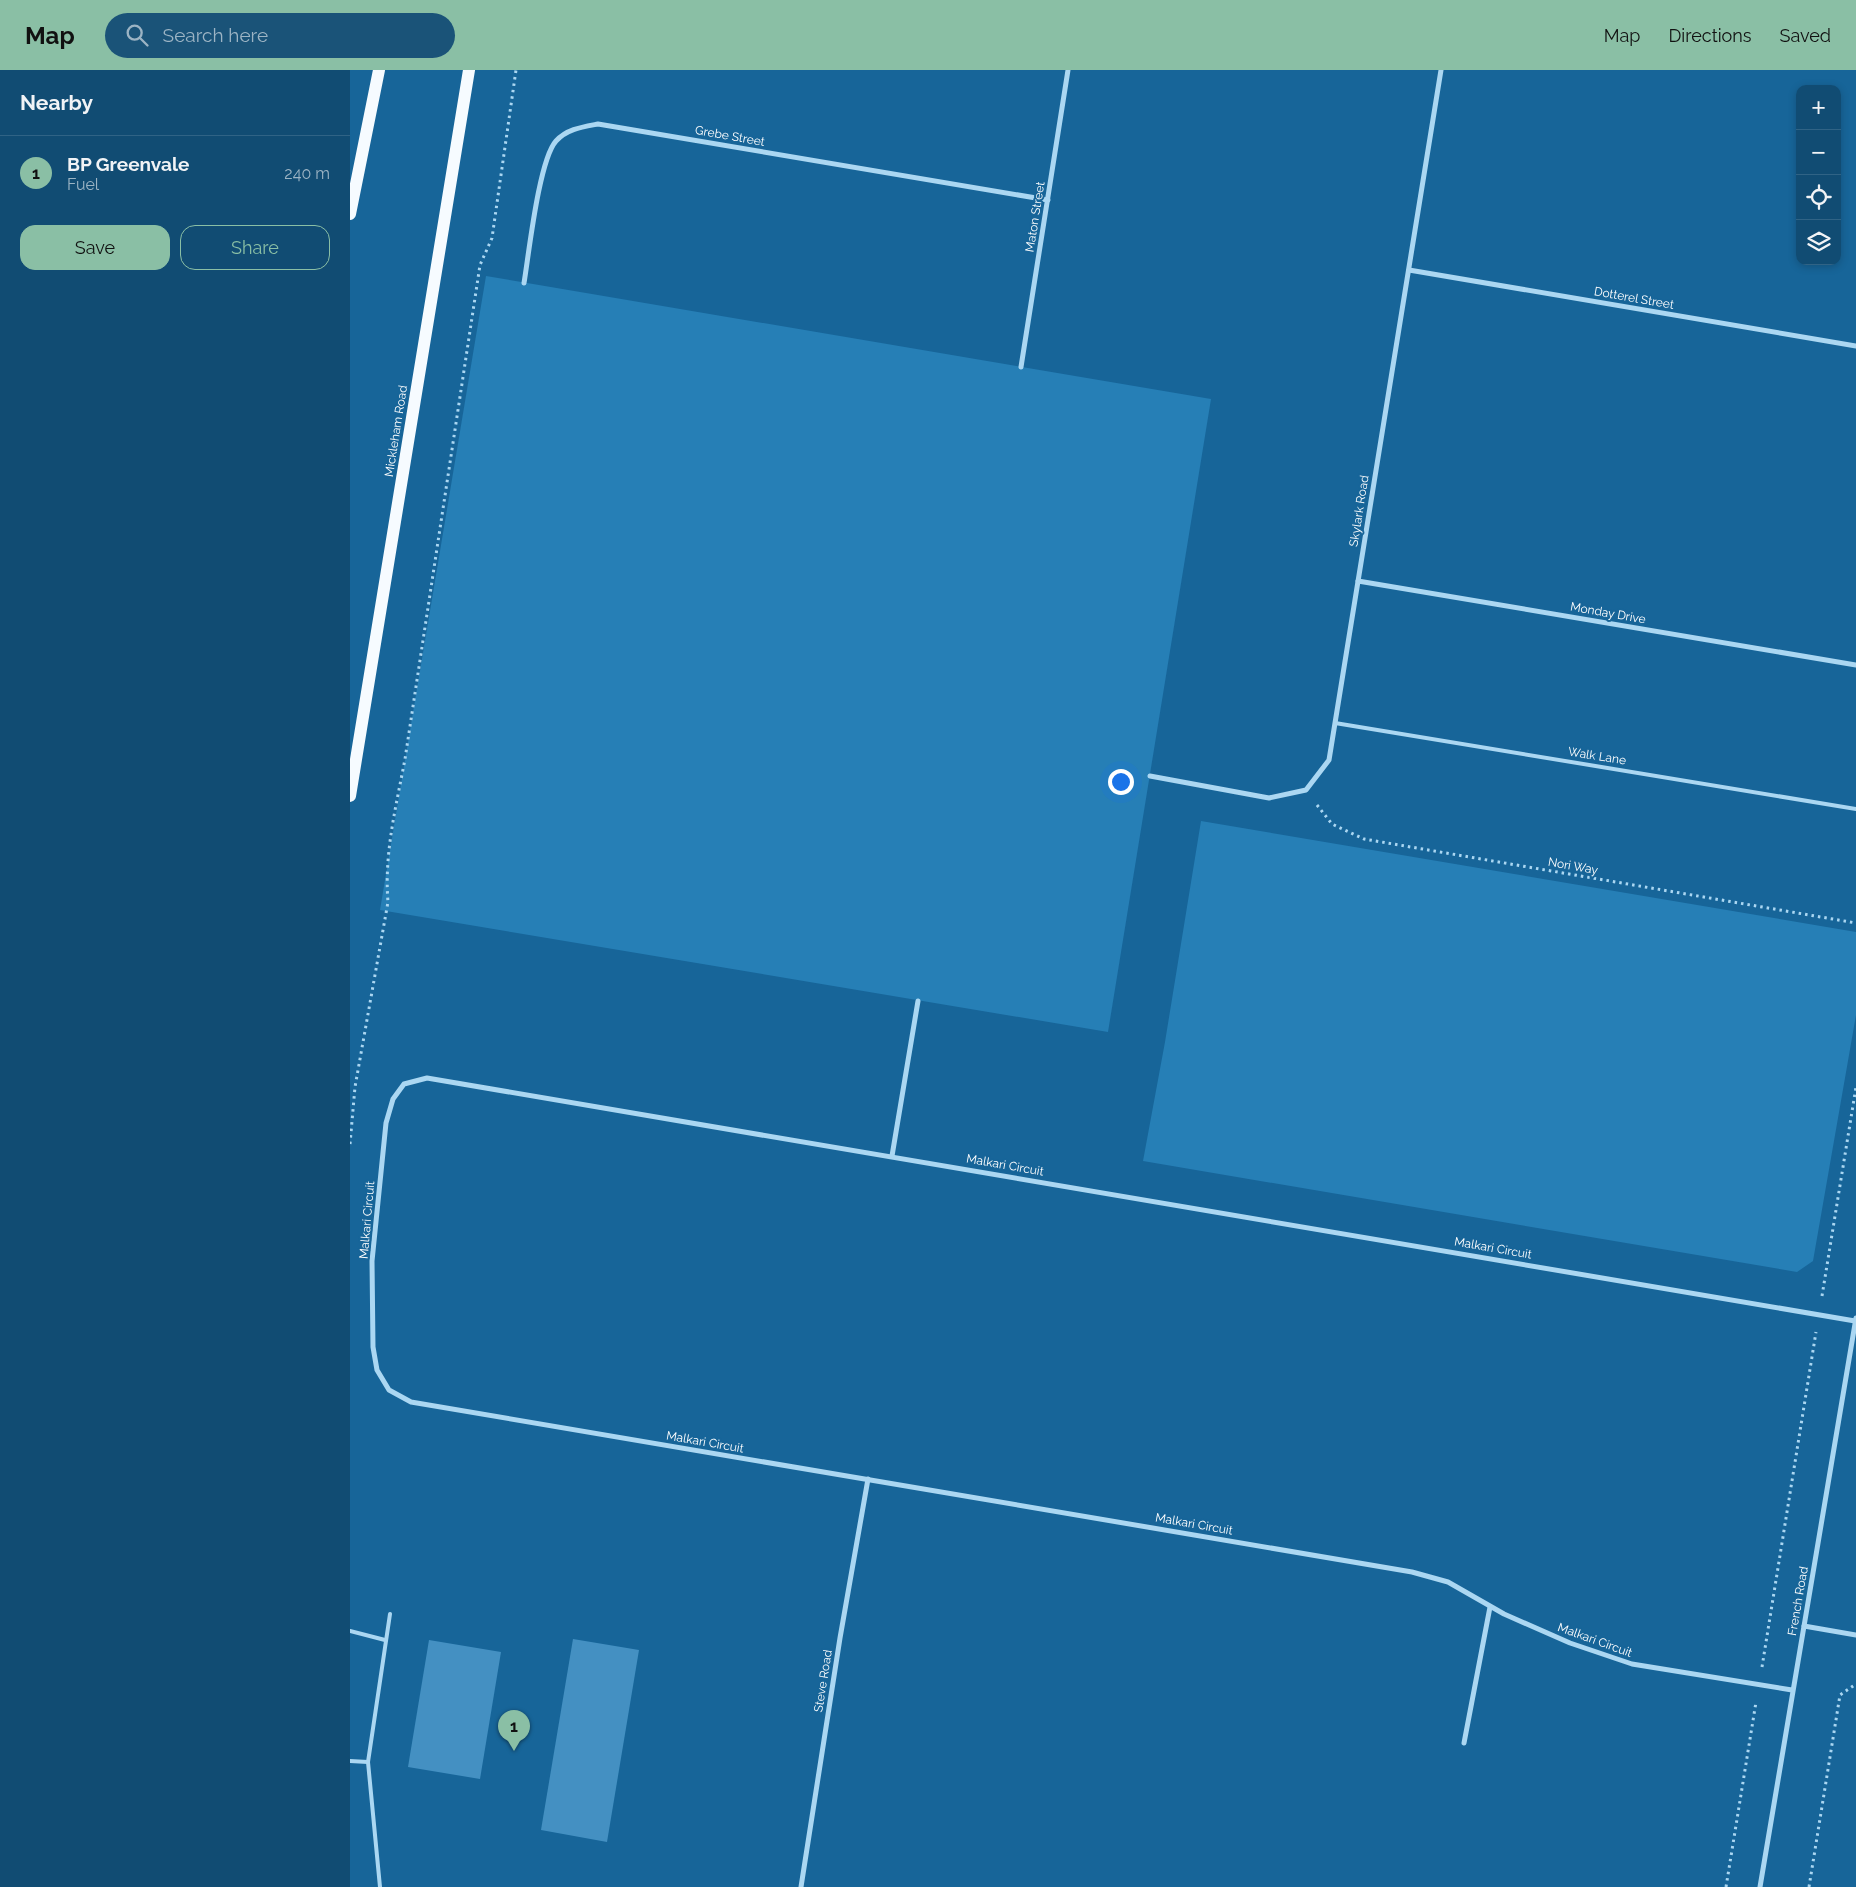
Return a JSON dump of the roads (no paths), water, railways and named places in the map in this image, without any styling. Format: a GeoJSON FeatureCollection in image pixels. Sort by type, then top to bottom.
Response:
{"type":"FeatureCollection","features":[{"type":"Feature","properties":{"kind":"main road"},"geometry":{"type":"LineString","coordinates":[[350,214],[354,176],[379,70]]}},
{"type":"Feature","properties":{"kind":"main road","name":"Mickleham Road"},"geometry":{"type":"LineString","coordinates":[[350,796],[469,70]]}},
{"type":"Feature","properties":{"kind":"street","name":"Maton Street"},"geometry":{"type":"LineString","coordinates":[[1021,367],[1068,70]]}},
{"type":"Feature","properties":{"kind":"street","name":"Skylark Road"},"geometry":{"type":"LineString","coordinates":[[1150,776],[1268,798],[1306,790],[1329,760],[1441,70]]}},
{"type":"Feature","properties":{"kind":"street","name":"Grebe Street"},"geometry":{"type":"LineString","coordinates":[[524,283],[545,164],[556,142],[573,129],[598,124],[1048,200]]}},
{"type":"Feature","properties":{"kind":"street","name":"Dotterel Street"},"geometry":{"type":"LineString","coordinates":[[1410,270],[1856,346]]}},
{"type":"Feature","properties":{"kind":"street","name":"Monday Drive"},"geometry":{"type":"LineString","coordinates":[[1358,581],[1856,665]]}},
{"type":"Feature","properties":{"kind":"street"},"geometry":{"type":"LineString","coordinates":[[892,1156],[918,1001]]}},
{"type":"Feature","properties":{"kind":"street","name":"Malkari Circuit"},"geometry":{"type":"LineString","coordinates":[[1792,1690],[1632,1664],[1570,1643],[1490,1607],[1448,1582],[1412,1572],[412,1402],[389,1390],[377,1370],[373,1347],[372,1261],[386,1123],[393,1099],[404,1084],[427,1078],[451,1084],[892,1156],[1856,1319]]}},
{"type":"Feature","properties":{"kind":"street","name":"French Road"},"geometry":{"type":"LineString","coordinates":[[1760,1887],[1856,1319]]}},
{"type":"Feature","properties":{"kind":"street","name":"Steve Road"},"geometry":{"type":"LineString","coordinates":[[800,1887],[838,1647],[868,1479]]}},
{"type":"Feature","properties":{"kind":"street"},"geometry":{"type":"LineString","coordinates":[[1464,1743],[1490,1607]]}},
{"type":"Feature","properties":{"kind":"street"},"geometry":{"type":"LineString","coordinates":[[1804,1626],[1856,1635]]}},
{"type":"Feature","properties":{"kind":"lane","name":"Walk Lane"},"geometry":{"type":"LineString","coordinates":[[1335,723],[1856,809]]}},
{"type":"Feature","properties":{"kind":"lane"},"geometry":{"type":"LineString","coordinates":[[380,1887],[368,1762],[390,1614]]}},
{"type":"Feature","properties":{"kind":"lane"},"geometry":{"type":"LineString","coordinates":[[350,1631],[385,1640]]}},
{"type":"Feature","properties":{"kind":"lane"},"geometry":{"type":"LineString","coordinates":[[350,1761],[368,1762]]}},
{"type":"Feature","properties":{"kind":"place","name":"BP Greenvale"},"geometry":{"type":"Point","coordinates":[514,1751]}}]}
